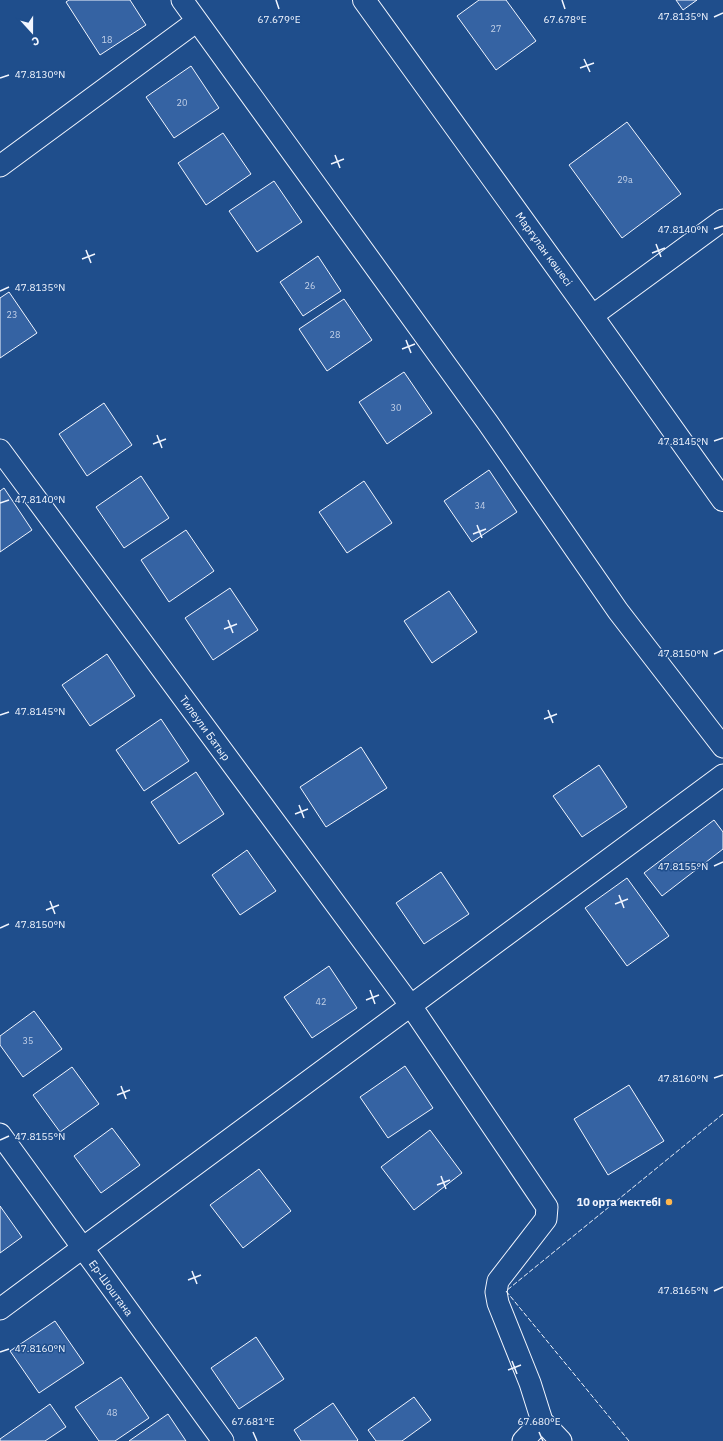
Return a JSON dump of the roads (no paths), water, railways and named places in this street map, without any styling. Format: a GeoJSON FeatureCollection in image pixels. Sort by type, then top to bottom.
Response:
{"type":"FeatureCollection","features":[{"type":"Feature","properties":{"kind":"main road","name":"Марғұлан көшесі"},"geometry":{"type":"LineString","coordinates":[[364,0],[723,500]]}},
{"type":"Feature","properties":{"kind":"street"},"geometry":{"type":"LineString","coordinates":[[182,0],[488,423],[618,611],[723,747]]}},
{"type":"Feature","properties":{"kind":"street"},"geometry":{"type":"LineString","coordinates":[[0,166],[197,21]]}},
{"type":"Feature","properties":{"kind":"street"},"geometry":{"type":"LineString","coordinates":[[592,316],[723,220]]}},
{"type":"Feature","properties":{"kind":"street","name":"Тилеули Батыр"},"geometry":{"type":"LineString","coordinates":[[0,450],[410,1006],[548,1207],[546,1220],[498,1281],[496,1292],[498,1303],[530,1383],[542,1421]]}},
{"type":"Feature","properties":{"kind":"street"},"geometry":{"type":"LineString","coordinates":[[0,1309],[723,775]]}},
{"type":"Feature","properties":{"kind":"street","name":"Ер-Шоштана"},"geometry":{"type":"LineString","coordinates":[[0,1134],[224,1441]]}},
{"type":"Feature","properties":{"kind":"street"},"geometry":{"type":"LineString","coordinates":[[523,1441],[542,1421],[561,1441]]}},
{"type":"Feature","properties":{"kind":"place","name":"10 орта мектебі"},"geometry":{"type":"Point","coordinates":[669,1202]}}]}
